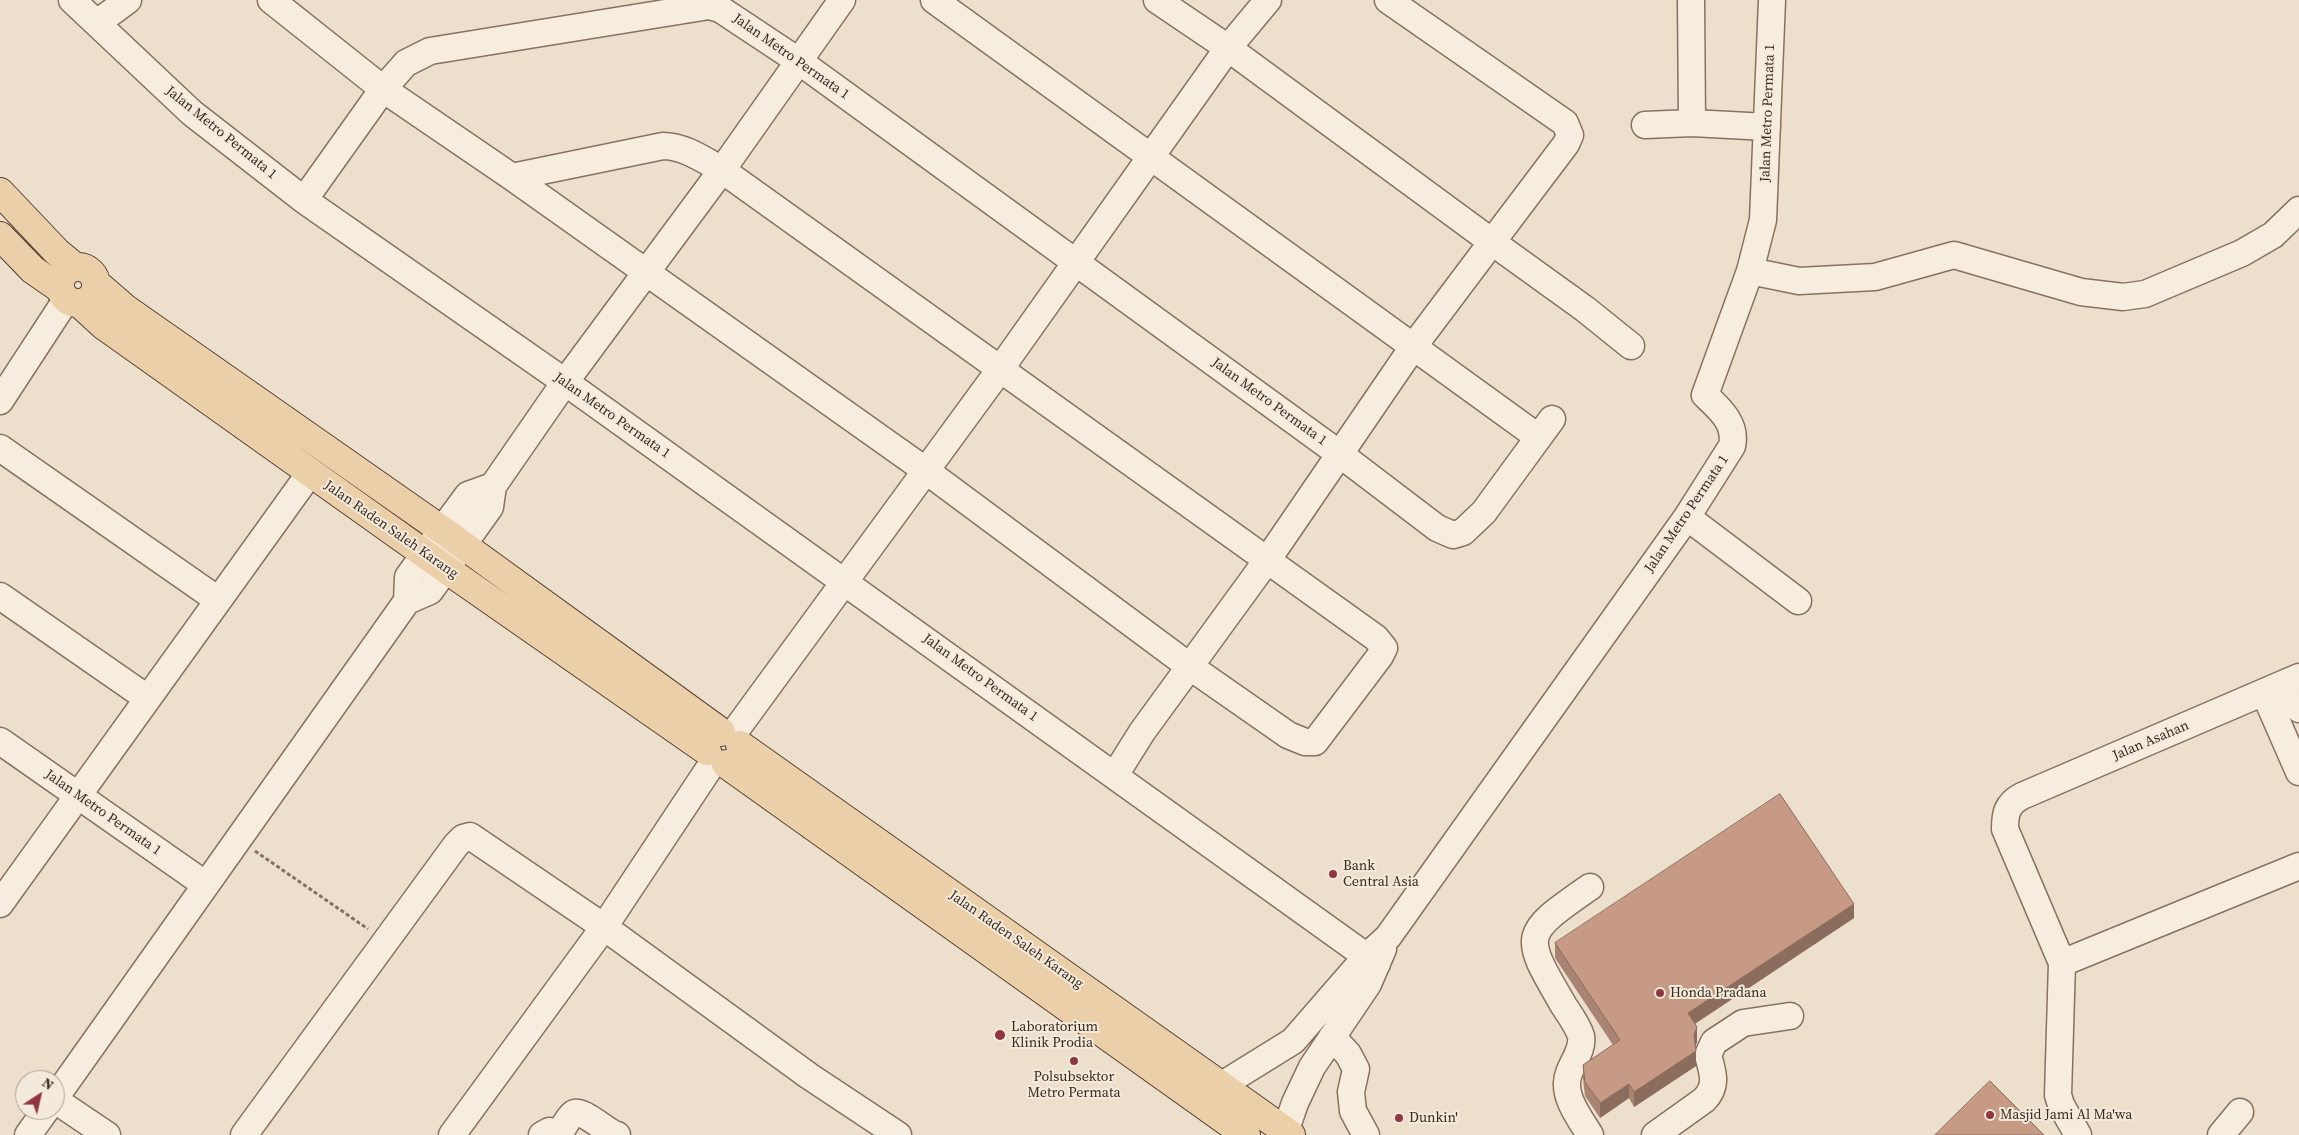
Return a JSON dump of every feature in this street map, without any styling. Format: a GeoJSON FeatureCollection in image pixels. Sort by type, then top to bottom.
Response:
{"type":"FeatureCollection","features":[{"type":"Feature","properties":{"kind":"main road","name":"Jalan Raden Saleh Karang"},"geometry":{"type":"LineString","coordinates":[[0,192],[57,252],[75,288],[103,325],[435,561],[723,748],[1214,1096],[1287,1134]]}},
{"type":"Feature","properties":{"kind":"main road","name":"Jalan Raden Saleh Karang"},"geometry":{"type":"LineString","coordinates":[[0,236],[33,270],[126,309],[452,537],[723,748]]}},
{"type":"Feature","properties":{"kind":"main road","name":"Jalan Raden Saleh Karang"},"geometry":{"type":"LineString","coordinates":[[1214,1096],[1246,1135]]}},
{"type":"Feature","properties":{"kind":"street","name":"Jalan Metro Permata 1"},"geometry":{"type":"LineString","coordinates":[[72,0],[192,113],[304,200],[565,382],[1372,960]]}},
{"type":"Feature","properties":{"kind":"street"},"geometry":{"type":"LineString","coordinates":[[97,23],[128,0]]}},
{"type":"Feature","properties":{"kind":"street"},"geometry":{"type":"LineString","coordinates":[[271,0],[383,89],[512,177],[925,470],[1189,666],[1288,735],[1311,743],[1318,739],[1380,656],[1384,648],[1376,638],[722,170],[683,150],[672,146],[663,146],[512,177]]}},
{"type":"Feature","properties":{"kind":"street"},"geometry":{"type":"LineString","coordinates":[[65,1084],[407,601],[430,591],[435,561],[452,537],[468,495],[493,486],[565,382],[645,271],[722,170],[842,0]]}},
{"type":"Feature","properties":{"kind":"street","name":"Jalan Metro Permata 1"},"geometry":{"type":"LineString","coordinates":[[304,200],[383,89],[406,63],[430,52],[709,6],[720,9],[800,62],[1341,455],[1437,528],[1453,535],[1463,532],[1484,512],[1545,428],[1414,347],[934,0]]}},
{"type":"Feature","properties":{"kind":"street"},"geometry":{"type":"LineString","coordinates":[[1157,0],[1228,48],[1586,309],[1631,346]]}},
{"type":"Feature","properties":{"kind":"street"},"geometry":{"type":"LineString","coordinates":[[452,1135],[604,927],[723,748],[1001,368],[1228,48],[1268,0]]}},
{"type":"Feature","properties":{"kind":"street","name":"Jalan Metro Permata 1"},"geometry":{"type":"LineString","coordinates":[[1115,775],[1142,732],[1268,559],[1414,347],[1566,144],[1570,135],[1568,128],[1557,117],[1388,0]]}},
{"type":"Feature","properties":{"kind":"street"},"geometry":{"type":"LineString","coordinates":[[1691,0],[1692,123]]}},
{"type":"Feature","properties":{"kind":"street","name":"Jalan Metro Permata 1"},"geometry":{"type":"LineString","coordinates":[[1214,1096],[1293,1041],[1372,960],[1686,517],[1732,446],[1734,435],[1729,421],[1705,395],[1750,271],[1763,220],[1772,0]]}},
{"type":"Feature","properties":{"kind":"street"},"geometry":{"type":"LineString","coordinates":[[1645,125],[1692,123],[1767,127]]}},
{"type":"Feature","properties":{"kind":"street"},"geometry":{"type":"LineString","coordinates":[[1750,271],[1799,282],[1875,277],[1954,254],[2080,292],[2123,297],[2145,294],[2242,253],[2273,235],[2299,210]]}},
{"type":"Feature","properties":{"kind":"street"},"geometry":{"type":"LineString","coordinates":[[0,401],[75,288]]}},
{"type":"Feature","properties":{"kind":"street"},"geometry":{"type":"LineString","coordinates":[[0,448],[218,600]]}},
{"type":"Feature","properties":{"kind":"street"},"geometry":{"type":"LineString","coordinates":[[1,902],[310,473]]}},
{"type":"Feature","properties":{"kind":"street"},"geometry":{"type":"LineString","coordinates":[[1686,517],[1798,601]]}},
{"type":"Feature","properties":{"kind":"street"},"geometry":{"type":"LineString","coordinates":[[0,596],[147,698]]}},
{"type":"Feature","properties":{"kind":"street"},"geometry":{"type":"LineString","coordinates":[[2283,684],[2299,709]]}},
{"type":"Feature","properties":{"kind":"street"},"geometry":{"type":"LineString","coordinates":[[2283,684],[2299,772]]}},
{"type":"Feature","properties":{"kind":"street","name":"Jalan Asahan"},"geometry":{"type":"LineString","coordinates":[[2062,963],[2005,829],[2007,809],[2012,801],[2283,684]]}},
{"type":"Feature","properties":{"kind":"street","name":"Jalan Metro Permata 1"},"geometry":{"type":"LineString","coordinates":[[0,741],[79,794],[206,886]]}},
{"type":"Feature","properties":{"kind":"street"},"geometry":{"type":"LineString","coordinates":[[244,1135],[456,845],[462,838],[470,836],[604,927],[809,1076],[898,1135]]}},
{"type":"Feature","properties":{"kind":"street"},"geometry":{"type":"LineString","coordinates":[[2078,1135],[2061,1105],[2058,1095],[2062,963],[2299,866]]}},
{"type":"Feature","properties":{"kind":"street"},"geometry":{"type":"LineString","coordinates":[[1590,887],[1542,921],[1534,936],[1533,946],[1540,964],[1579,1032],[1581,1046],[1566,1082],[1570,1099],[1590,1135]]}},
{"type":"Feature","properties":{"kind":"street","name":"Jalan Metro Permata 1"},"geometry":{"type":"LineString","coordinates":[[1287,1134],[1294,1103],[1332,1037],[1368,984],[1372,960]]}},
{"type":"Feature","properties":{"kind":"street"},"geometry":{"type":"LineString","coordinates":[[1655,1135],[1704,1100],[1710,1093],[1714,1076],[1708,1055],[1714,1042],[1743,1023],[1790,1016]]}},
{"type":"Feature","properties":{"kind":"street"},"geometry":{"type":"LineString","coordinates":[[1332,1037],[1348,1054],[1356,1069],[1351,1092],[1353,1111],[1366,1135]]}},
{"type":"Feature","properties":{"kind":"street"},"geometry":{"type":"LineString","coordinates":[[65,1105],[108,1135]]}},
{"type":"Feature","properties":{"kind":"street"},"geometry":{"type":"LineString","coordinates":[[542,1135],[549,1131],[559,1133],[573,1114],[577,1112],[617,1135]]}},
{"type":"Feature","properties":{"kind":"street"},"geometry":{"type":"LineString","coordinates":[[2222,1135],[2240,1112]]}},
{"type":"Feature","properties":{"kind":"street"},"geometry":{"type":"LineString","coordinates":[[28,1135],[39,1120]]}},
{"type":"Feature","properties":{"kind":"path"},"geometry":{"type":"LineString","coordinates":[[238,840],[386,941]]}},
{"type":"Feature","properties":{"kind":"building","name":"Honda Pradana"},"geometry":{"type":"Polygon","coordinates":[[[1780,794],[1854,904],[1688,1013],[1697,1027],[1694,1035],[1696,1051],[1634,1092],[1629,1084],[1600,1103],[1585,1082],[1583,1065],[1620,1040],[1555,943],[1780,794]]]}},
{"type":"Feature","properties":{"kind":"building"},"geometry":{"type":"Polygon","coordinates":[[[1990,1081],[2044,1135],[1935,1135],[1990,1081]]]}},
{"type":"Feature","properties":{"kind":"place","name":"Bank Central Asia"},"geometry":{"type":"Point","coordinates":[1333,874]}},
{"type":"Feature","properties":{"kind":"place","name":"Honda Pradana"},"geometry":{"type":"Point","coordinates":[1660,993]}},
{"type":"Feature","properties":{"kind":"place","name":"Laboratorium Klinik Prodia"},"geometry":{"type":"Point","coordinates":[1000,1035]}},
{"type":"Feature","properties":{"kind":"place","name":"Polsubsektor Metro Permata"},"geometry":{"type":"Point","coordinates":[1074,1061]}},
{"type":"Feature","properties":{"kind":"place","name":"Masjid Jami Al Ma'wa"},"geometry":{"type":"Point","coordinates":[1990,1115]}},
{"type":"Feature","properties":{"kind":"place","name":"Dunkin'"},"geometry":{"type":"Point","coordinates":[1399,1118]}}]}
